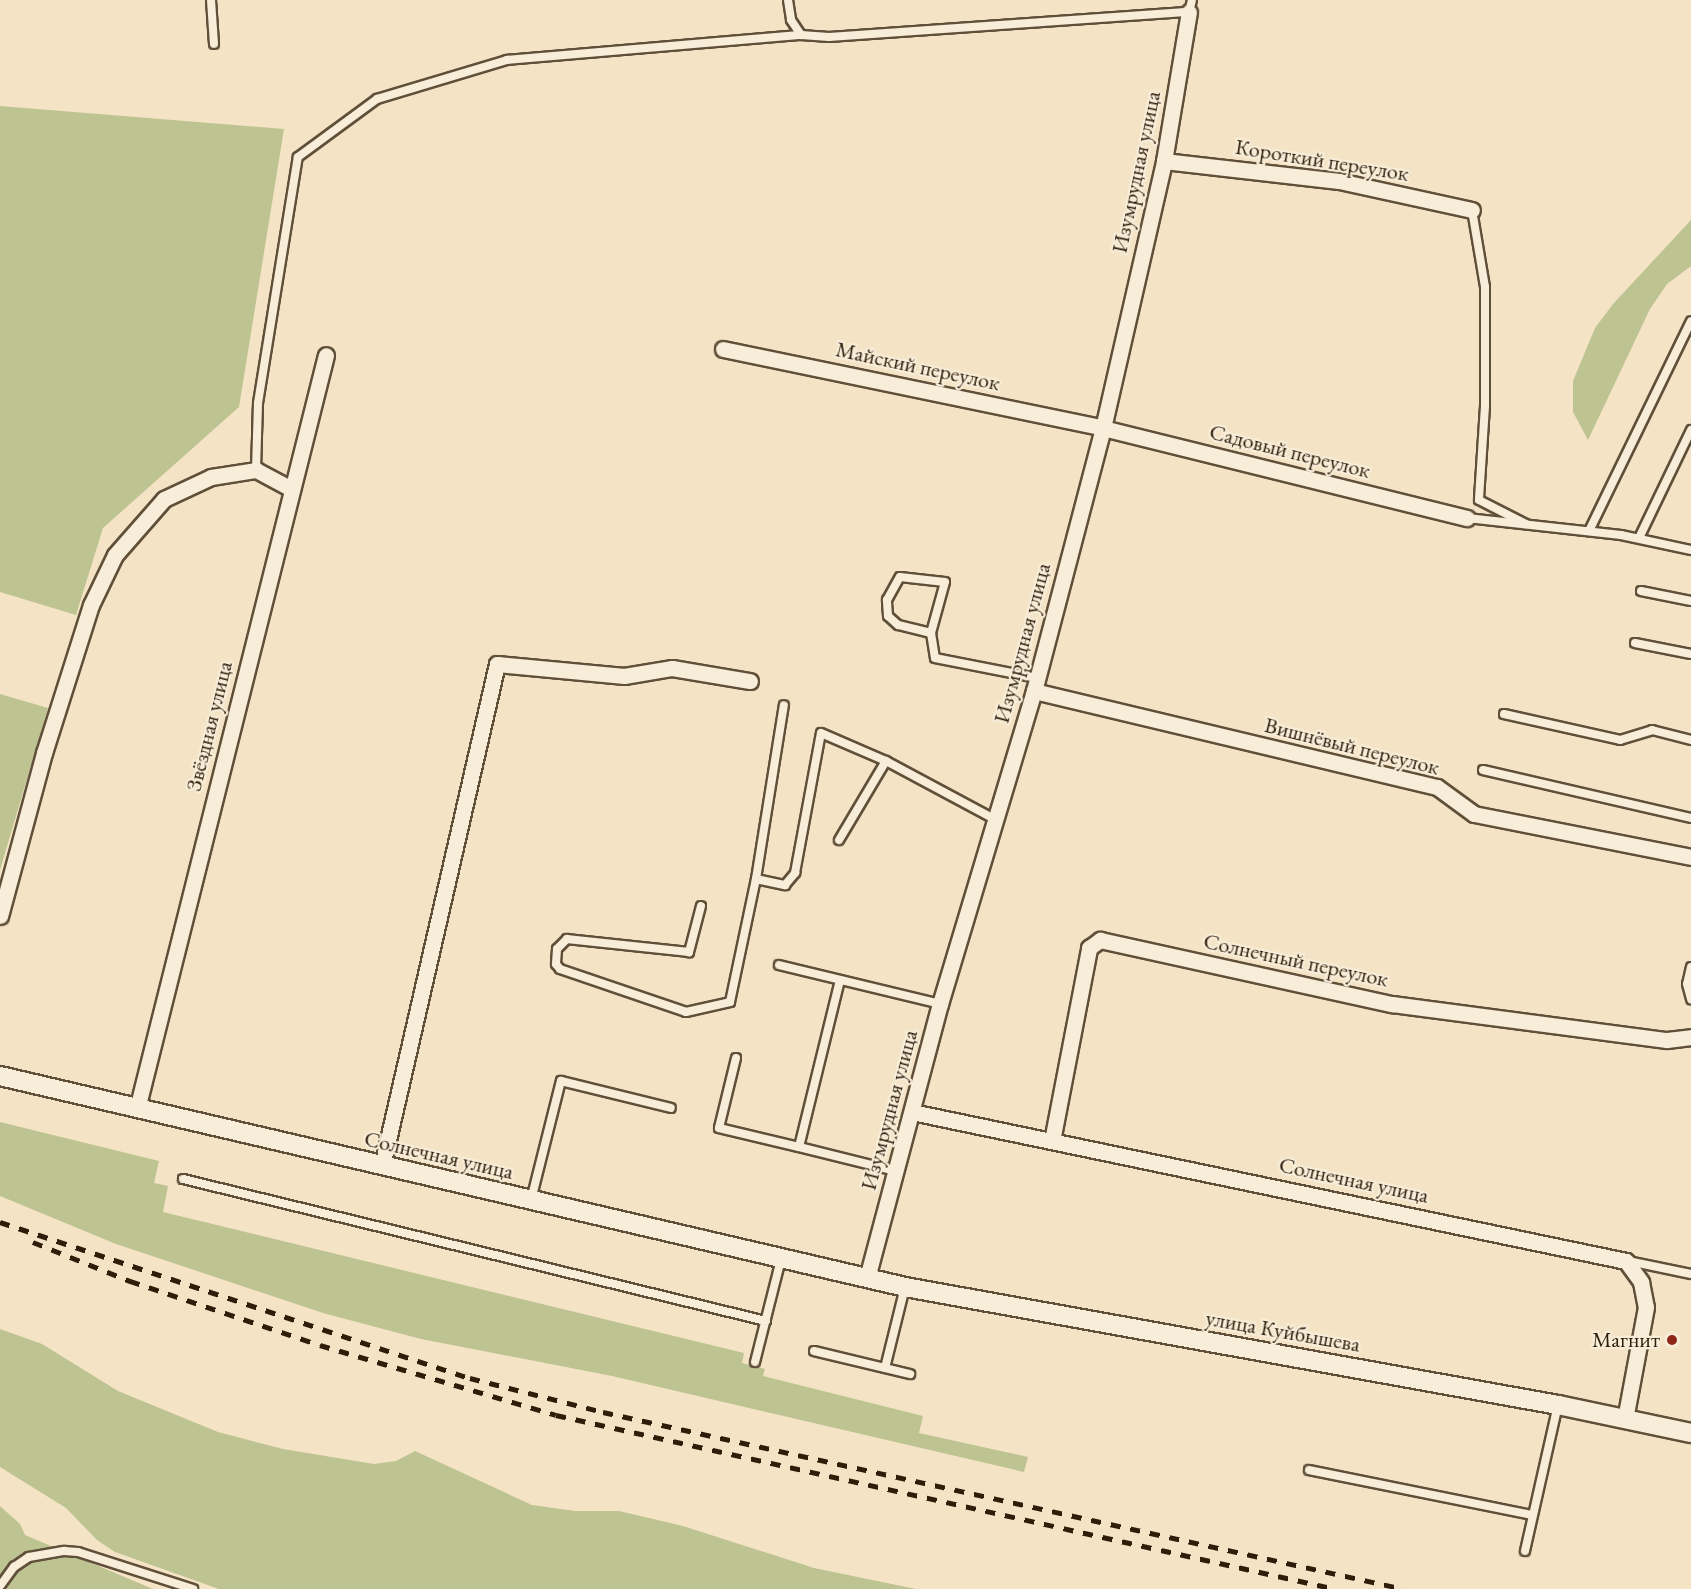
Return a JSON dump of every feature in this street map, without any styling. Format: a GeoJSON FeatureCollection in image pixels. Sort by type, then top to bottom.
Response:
{"type":"FeatureCollection","features":[{"type":"Feature","properties":{"kind":"street","name":"Изумрудная улица"},"geometry":{"type":"LineString","coordinates":[[867,1278],[940,1004],[998,821],[1103,428],[1164,161],[1191,6]]}},
{"type":"Feature","properties":{"kind":"street","name":"Короткий переулок"},"geometry":{"type":"LineString","coordinates":[[1164,161],[1339,181],[1472,210]]}},
{"type":"Feature","properties":{"kind":"street","name":"Майский переулок"},"geometry":{"type":"LineString","coordinates":[[723,349],[1103,428]]}},
{"type":"Feature","properties":{"kind":"street","name":"Звёздная улица"},"geometry":{"type":"LineString","coordinates":[[137,1109],[326,355]]}},
{"type":"Feature","properties":{"kind":"street","name":"Садовый переулок"},"geometry":{"type":"LineString","coordinates":[[1103,428],[1467,518]]}},
{"type":"Feature","properties":{"kind":"street"},"geometry":{"type":"LineString","coordinates":[[0,916],[44,753],[91,605],[115,555],[164,499],[211,477],[256,470],[291,489]]}},
{"type":"Feature","properties":{"kind":"street"},"geometry":{"type":"LineString","coordinates":[[382,1166],[497,664],[624,676],[672,668],[750,681]]}},
{"type":"Feature","properties":{"kind":"street","name":"Вишнёвый переулок"},"geometry":{"type":"LineString","coordinates":[[1035,684],[1437,787],[1474,814],[1691,857]]}},
{"type":"Feature","properties":{"kind":"street","name":"Солнечный переулок"},"geometry":{"type":"LineString","coordinates":[[1052,1141],[1089,948],[1100,940],[1392,1004],[1667,1040],[1691,1037]]}},
{"type":"Feature","properties":{"kind":"street","name":"Солнечная улица"},"geometry":{"type":"LineString","coordinates":[[0,1076],[867,1278]]}},
{"type":"Feature","properties":{"kind":"street","name":"Солнечная улица"},"geometry":{"type":"LineString","coordinates":[[912,1112],[1626,1261]]}},
{"type":"Feature","properties":{"kind":"street"},"geometry":{"type":"LineString","coordinates":[[1625,1419],[1646,1307],[1641,1282],[1626,1261]]}},
{"type":"Feature","properties":{"kind":"street","name":"улица Куйбышева"},"geometry":{"type":"LineString","coordinates":[[867,1278],[905,1287],[1558,1405],[1691,1433]]}},
{"type":"Feature","properties":{"kind":"lane"},"geometry":{"type":"LineString","coordinates":[[211,0],[214,44]]}},
{"type":"Feature","properties":{"kind":"lane"},"geometry":{"type":"LineString","coordinates":[[788,0],[791,20],[801,35]]}},
{"type":"Feature","properties":{"kind":"lane"},"geometry":{"type":"LineString","coordinates":[[256,470],[258,403],[298,157],[377,99],[507,60],[801,35],[829,37],[1191,6]]}},
{"type":"Feature","properties":{"kind":"lane"},"geometry":{"type":"LineString","coordinates":[[1472,210],[1485,287],[1485,406],[1479,500],[1526,524]]}},
{"type":"Feature","properties":{"kind":"lane"},"geometry":{"type":"LineString","coordinates":[[1590,531],[1691,321]]}},
{"type":"Feature","properties":{"kind":"lane"},"geometry":{"type":"LineString","coordinates":[[1639,538],[1691,430]]}},
{"type":"Feature","properties":{"kind":"lane"},"geometry":{"type":"LineString","coordinates":[[1467,518],[1590,531],[1691,549]]}},
{"type":"Feature","properties":{"kind":"lane"},"geometry":{"type":"LineString","coordinates":[[931,633],[898,625],[888,616],[887,600],[900,577],[945,582],[931,633],[935,658],[1035,684]]}},
{"type":"Feature","properties":{"kind":"lane"},"geometry":{"type":"LineString","coordinates":[[1641,591],[1691,601]]}},
{"type":"Feature","properties":{"kind":"lane"},"geometry":{"type":"LineString","coordinates":[[1635,643],[1691,654]]}},
{"type":"Feature","properties":{"kind":"lane"},"geometry":{"type":"LineString","coordinates":[[701,906],[689,952],[567,939],[557,949],[556,964],[560,969],[686,1012],[730,1002],[756,879],[784,705]]}},
{"type":"Feature","properties":{"kind":"lane"},"geometry":{"type":"LineString","coordinates":[[1504,714],[1620,740],[1652,730],[1691,740]]}},
{"type":"Feature","properties":{"kind":"lane"},"geometry":{"type":"LineString","coordinates":[[756,879],[784,885],[795,873],[821,733],[886,761],[998,821]]}},
{"type":"Feature","properties":{"kind":"lane"},"geometry":{"type":"LineString","coordinates":[[839,840],[886,761]]}},
{"type":"Feature","properties":{"kind":"lane"},"geometry":{"type":"LineString","coordinates":[[1483,770],[1691,818]]}},
{"type":"Feature","properties":{"kind":"lane"},"geometry":{"type":"LineString","coordinates":[[779,965],[940,1004]]}},
{"type":"Feature","properties":{"kind":"lane"},"geometry":{"type":"LineString","coordinates":[[1691,967],[1687,984],[1691,999]]}},
{"type":"Feature","properties":{"kind":"lane"},"geometry":{"type":"LineString","coordinates":[[799,1147],[840,980]]}},
{"type":"Feature","properties":{"kind":"lane"},"geometry":{"type":"LineString","coordinates":[[736,1058],[719,1128],[896,1171]]}},
{"type":"Feature","properties":{"kind":"lane"},"geometry":{"type":"LineString","coordinates":[[531,1201],[561,1081],[671,1108]]}},
{"type":"Feature","properties":{"kind":"lane"},"geometry":{"type":"LineString","coordinates":[[183,1179],[765,1321]]}},
{"type":"Feature","properties":{"kind":"lane"},"geometry":{"type":"LineString","coordinates":[[755,1362],[781,1258]]}},
{"type":"Feature","properties":{"kind":"lane"},"geometry":{"type":"LineString","coordinates":[[1626,1261],[1691,1274]]}},
{"type":"Feature","properties":{"kind":"lane"},"geometry":{"type":"LineString","coordinates":[[885,1368],[905,1287]]}},
{"type":"Feature","properties":{"kind":"lane"},"geometry":{"type":"LineString","coordinates":[[814,1351],[910,1374]]}},
{"type":"Feature","properties":{"kind":"lane"},"geometry":{"type":"LineString","coordinates":[[1525,1551],[1558,1405]]}},
{"type":"Feature","properties":{"kind":"lane"},"geometry":{"type":"LineString","coordinates":[[1309,1470],[1533,1515]]}},
{"type":"Feature","properties":{"kind":"lane"},"geometry":{"type":"LineString","coordinates":[[0,1586],[14,1567],[29,1557],[64,1551],[193,1589]]}},
{"type":"Feature","properties":{"kind":"green space"},"geometry":{"type":"Polygon","coordinates":[[[0,106],[284,129],[239,407],[103,528],[76,615],[0,592],[0,106]]]}},
{"type":"Feature","properties":{"kind":"green space"},"geometry":{"type":"Polygon","coordinates":[[[1691,220],[1691,266],[1667,284],[1650,309],[1588,440],[1573,412],[1573,381],[1595,328],[1613,304],[1691,220]]]}},
{"type":"Feature","properties":{"kind":"green space"},"geometry":{"type":"Polygon","coordinates":[[[0,694],[48,708],[0,870],[0,694]]]}},
{"type":"Feature","properties":{"kind":"green space"},"geometry":{"type":"Polygon","coordinates":[[[0,1122],[159,1161],[154,1183],[168,1186],[163,1212],[744,1353],[742,1363],[765,1369],[763,1376],[923,1416],[919,1433],[1028,1457],[1024,1472],[612,1376],[421,1339],[323,1313],[116,1244],[0,1196],[0,1122]]]}},
{"type":"Feature","properties":{"kind":"green space"},"geometry":{"type":"Polygon","coordinates":[[[0,1329],[42,1344],[118,1391],[218,1432],[283,1449],[374,1464],[396,1461],[415,1451],[532,1505],[575,1511],[619,1511],[683,1526],[814,1568],[916,1589],[219,1589],[115,1552],[97,1540],[66,1508],[0,1467],[0,1329]]]}},
{"type":"Feature","properties":{"kind":"green space"},"geometry":{"type":"Polygon","coordinates":[[[0,1506],[20,1524],[25,1535],[153,1589],[0,1589],[0,1506]]]}},
{"type":"Feature","properties":{"kind":"railway"},"geometry":{"type":"LineString","coordinates":[[0,1222],[470,1378],[603,1412],[1404,1589]]}},
{"type":"Feature","properties":{"kind":"railway"},"geometry":{"type":"LineString","coordinates":[[33,1242],[130,1281],[320,1345],[556,1415],[1336,1589]]}},
{"type":"Feature","properties":{"kind":"place","name":"Магнит"},"geometry":{"type":"Point","coordinates":[1672,1340]}}]}
